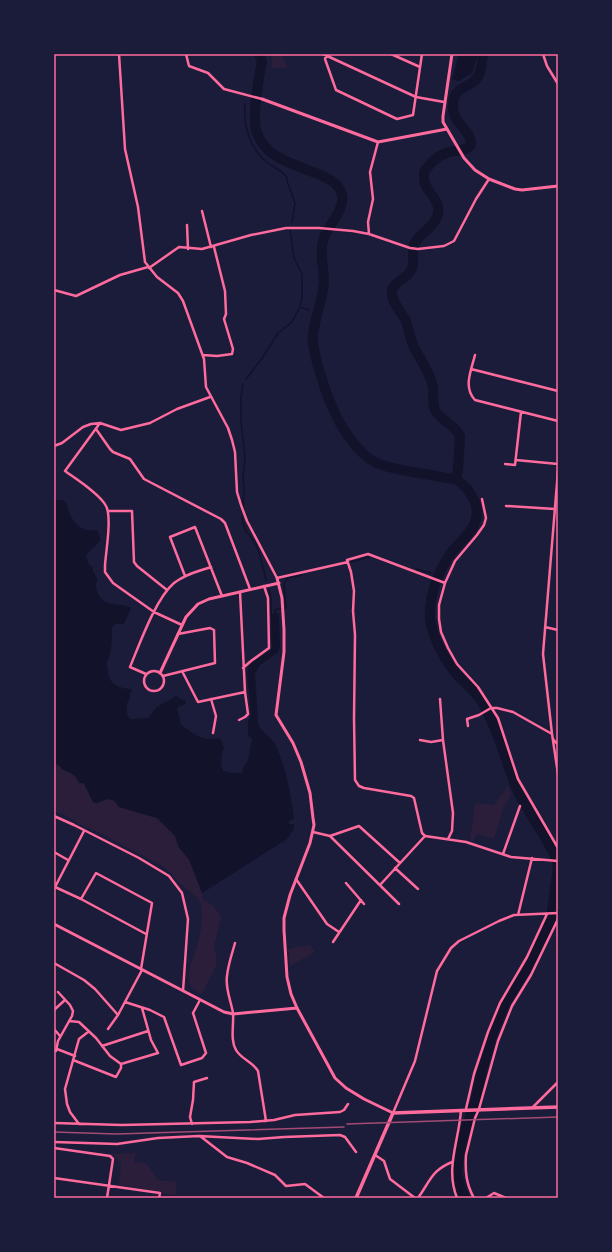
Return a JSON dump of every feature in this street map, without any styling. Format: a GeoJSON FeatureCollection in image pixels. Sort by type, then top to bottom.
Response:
{"type":"FeatureCollection","features":[{"type":"Feature","properties":{"kind":"main road"},"geometry":{"type":"LineString","coordinates":[[356,1198],[393,1113],[465,1109],[558,1107]]}},
{"type":"Feature","properties":{"kind":"street"},"geometry":{"type":"LineString","coordinates":[[119,54],[125,149],[138,207],[144,262],[163,283],[178,293],[203,355],[206,387],[210,397],[228,428],[232,440],[235,452],[237,492],[243,512],[279,583],[283,607],[284,652],[276,715],[293,743],[305,777],[313,809],[313,832],[287,905],[284,930],[288,977],[291,994],[297,1008],[335,1078],[346,1088],[364,1100],[393,1113],[415,1061],[436,971],[446,954],[459,941],[499,921],[518,915],[557,913]]}},
{"type":"Feature","properties":{"kind":"street"},"geometry":{"type":"LineString","coordinates":[[186,54],[189,66],[208,74],[224,89],[315,118],[378,142],[447,129]]}},
{"type":"Feature","properties":{"kind":"street"},"geometry":{"type":"LineString","coordinates":[[323,54],[416,96],[444,102]]}},
{"type":"Feature","properties":{"kind":"street"},"geometry":{"type":"LineString","coordinates":[[391,54],[420,67]]}},
{"type":"Feature","properties":{"kind":"street"},"geometry":{"type":"LineString","coordinates":[[327,55],[325,59],[336,90],[397,119],[413,115],[422,54]]}},
{"type":"Feature","properties":{"kind":"street"},"geometry":{"type":"LineString","coordinates":[[452,54],[443,116],[447,129],[464,158],[475,170],[489,179],[514,189],[522,190],[558,186]]}},
{"type":"Feature","properties":{"kind":"street"},"geometry":{"type":"LineString","coordinates":[[543,54],[547,66],[558,84]]}},
{"type":"Feature","properties":{"kind":"street"},"geometry":{"type":"LineString","coordinates":[[369,234],[368,222],[373,199],[370,172],[378,142]]}},
{"type":"Feature","properties":{"kind":"street"},"geometry":{"type":"LineString","coordinates":[[54,290],[76,296],[120,275],[148,267],[179,247],[188,249],[202,249],[252,235],[286,228],[316,228],[369,234],[410,248],[444,246],[454,241],[476,199],[489,179]]}},
{"type":"Feature","properties":{"kind":"street"},"geometry":{"type":"LineString","coordinates":[[202,211],[226,301],[226,314],[224,319],[233,349],[232,354],[217,356],[203,355]]}},
{"type":"Feature","properties":{"kind":"street"},"geometry":{"type":"LineString","coordinates":[[187,225],[188,249]]}},
{"type":"Feature","properties":{"kind":"street"},"geometry":{"type":"LineString","coordinates":[[475,356],[468,383],[470,396],[475,400],[558,421]]}},
{"type":"Feature","properties":{"kind":"street"},"geometry":{"type":"LineString","coordinates":[[471,369],[558,391]]}},
{"type":"Feature","properties":{"kind":"street"},"geometry":{"type":"LineString","coordinates":[[54,446],[62,443],[83,427],[91,424],[100,423],[121,430],[150,423],[178,409],[210,397]]}},
{"type":"Feature","properties":{"kind":"street"},"geometry":{"type":"LineString","coordinates":[[505,464],[515,465],[521,412]]}},
{"type":"Feature","properties":{"kind":"street"},"geometry":{"type":"LineString","coordinates":[[100,423],[65,471],[101,499],[108,511],[105,572],[113,584],[154,612],[182,625]]}},
{"type":"Feature","properties":{"kind":"street"},"geometry":{"type":"LineString","coordinates":[[96,429],[110,449],[113,452],[130,459],[144,479],[222,519],[225,523],[250,589]]}},
{"type":"Feature","properties":{"kind":"street"},"geometry":{"type":"LineString","coordinates":[[516,460],[558,464]]}},
{"type":"Feature","properties":{"kind":"street"},"geometry":{"type":"LineString","coordinates":[[558,471],[543,664],[558,774]]}},
{"type":"Feature","properties":{"kind":"street"},"geometry":{"type":"LineString","coordinates":[[482,499],[486,518],[484,525],[455,561],[445,583],[440,605],[439,619],[441,632],[457,664],[478,687],[498,718],[518,779],[558,848]]}},
{"type":"Feature","properties":{"kind":"street"},"geometry":{"type":"LineString","coordinates":[[506,506],[555,509]]}},
{"type":"Feature","properties":{"kind":"street"},"geometry":{"type":"LineString","coordinates":[[108,511],[132,511],[134,562],[167,590]]}},
{"type":"Feature","properties":{"kind":"street"},"geometry":{"type":"LineString","coordinates":[[185,576],[170,537],[196,527],[222,596]]}},
{"type":"Feature","properties":{"kind":"street"},"geometry":{"type":"LineString","coordinates":[[277,578],[303,574],[348,562],[348,560],[368,554],[445,583]]}},
{"type":"Feature","properties":{"kind":"street"},"geometry":{"type":"LineString","coordinates":[[348,562],[352,572],[354,591],[355,780],[359,786],[411,796],[414,798],[422,833],[425,836],[466,842],[511,857],[558,861]]}},
{"type":"Feature","properties":{"kind":"street"},"geometry":{"type":"LineString","coordinates":[[146,674],[144,684],[148,690],[157,691],[162,687],[164,681],[161,675],[153,671],[146,674],[130,667],[160,600],[175,582],[185,576],[211,567]]}},
{"type":"Feature","properties":{"kind":"street"},"geometry":{"type":"LineString","coordinates":[[161,675],[182,625],[198,604],[209,599],[279,583]]}},
{"type":"Feature","properties":{"kind":"street"},"geometry":{"type":"LineString","coordinates":[[243,668],[269,648],[268,598],[264,586]]}},
{"type":"Feature","properties":{"kind":"street"},"geometry":{"type":"LineString","coordinates":[[239,720],[245,718],[248,714],[243,668],[240,592]]}},
{"type":"Feature","properties":{"kind":"street"},"geometry":{"type":"LineString","coordinates":[[545,627],[558,630]]}},
{"type":"Feature","properties":{"kind":"street"},"geometry":{"type":"LineString","coordinates":[[161,675],[215,663],[214,630],[210,628],[178,634]]}},
{"type":"Feature","properties":{"kind":"street"},"geometry":{"type":"LineString","coordinates":[[182,671],[198,702],[245,692]]}},
{"type":"Feature","properties":{"kind":"street"},"geometry":{"type":"LineString","coordinates":[[211,699],[216,716],[213,733]]}},
{"type":"Feature","properties":{"kind":"street"},"geometry":{"type":"LineString","coordinates":[[440,699],[443,740],[453,813],[452,831],[448,840]]}},
{"type":"Feature","properties":{"kind":"street"},"geometry":{"type":"LineString","coordinates":[[468,726],[467,719],[479,715],[491,708],[497,708],[513,712],[552,736],[558,745]]}},
{"type":"Feature","properties":{"kind":"street"},"geometry":{"type":"LineString","coordinates":[[420,740],[431,742],[443,740]]}},
{"type":"Feature","properties":{"kind":"street"},"geometry":{"type":"LineString","coordinates":[[503,854],[520,806]]}},
{"type":"Feature","properties":{"kind":"street"},"geometry":{"type":"LineString","coordinates":[[54,816],[139,858],[170,876],[182,893],[188,919],[183,991]]}},
{"type":"Feature","properties":{"kind":"street"},"geometry":{"type":"LineString","coordinates":[[330,836],[359,826],[400,863]]}},
{"type":"Feature","properties":{"kind":"street"},"geometry":{"type":"LineString","coordinates":[[84,831],[55,888],[146,934]]}},
{"type":"Feature","properties":{"kind":"street"},"geometry":{"type":"LineString","coordinates":[[313,832],[330,836],[399,904]]}},
{"type":"Feature","properties":{"kind":"street"},"geometry":{"type":"LineString","coordinates":[[380,885],[425,836]]}},
{"type":"Feature","properties":{"kind":"street"},"geometry":{"type":"LineString","coordinates":[[54,852],[68,860]]}},
{"type":"Feature","properties":{"kind":"street"},"geometry":{"type":"LineString","coordinates":[[518,915],[532,858]]}},
{"type":"Feature","properties":{"kind":"street"},"geometry":{"type":"LineString","coordinates":[[395,868],[418,889]]}},
{"type":"Feature","properties":{"kind":"street"},"geometry":{"type":"LineString","coordinates":[[81,900],[96,873],[152,903],[141,969],[118,1015],[108,1029]]}},
{"type":"Feature","properties":{"kind":"street"},"geometry":{"type":"LineString","coordinates":[[296,880],[327,924],[339,932]]}},
{"type":"Feature","properties":{"kind":"street"},"geometry":{"type":"LineString","coordinates":[[346,883],[364,904]]}},
{"type":"Feature","properties":{"kind":"street"},"geometry":{"type":"LineString","coordinates":[[333,942],[361,900]]}},
{"type":"Feature","properties":{"kind":"street"},"geometry":{"type":"LineString","coordinates":[[457,1198],[451,1174],[452,1162],[474,1074],[488,1032],[500,1003],[527,957],[547,914]]}},
{"type":"Feature","properties":{"kind":"street"},"geometry":{"type":"LineString","coordinates":[[474,1198],[469,1189],[465,1170],[468,1147],[492,1058],[512,1006],[538,961],[558,919]]}},
{"type":"Feature","properties":{"kind":"street"},"geometry":{"type":"LineString","coordinates":[[54,924],[224,1012],[233,1014],[297,1008]]}},
{"type":"Feature","properties":{"kind":"street"},"geometry":{"type":"LineString","coordinates":[[235,943],[227,976],[233,1014],[234,1044],[240,1055],[256,1067],[258,1071],[266,1121]]}},
{"type":"Feature","properties":{"kind":"street"},"geometry":{"type":"LineString","coordinates":[[54,963],[84,980],[95,989],[118,1015]]}},
{"type":"Feature","properties":{"kind":"street"},"geometry":{"type":"LineString","coordinates":[[58,992],[73,1011],[60,1036],[56,1050],[75,1056]]}},
{"type":"Feature","properties":{"kind":"street"},"geometry":{"type":"LineString","coordinates":[[54,1010],[65,1000]]}},
{"type":"Feature","properties":{"kind":"street"},"geometry":{"type":"LineString","coordinates":[[125,1002],[142,1007],[164,1017],[181,1065],[202,1058],[206,1053],[193,1013],[200,1000]]}},
{"type":"Feature","properties":{"kind":"street"},"geometry":{"type":"LineString","coordinates":[[121,1064],[158,1053],[151,1040],[142,1007]]}},
{"type":"Feature","properties":{"kind":"street"},"geometry":{"type":"LineString","coordinates":[[69,1021],[79,1022],[96,1038],[110,1056],[121,1064]]}},
{"type":"Feature","properties":{"kind":"street"},"geometry":{"type":"LineString","coordinates":[[54,1030],[60,1036]]}},
{"type":"Feature","properties":{"kind":"street"},"geometry":{"type":"LineString","coordinates":[[102,1046],[148,1031]]}},
{"type":"Feature","properties":{"kind":"street"},"geometry":{"type":"LineString","coordinates":[[79,1124],[70,1112],[65,1098],[65,1089],[79,1039],[88,1032]]}},
{"type":"Feature","properties":{"kind":"street"},"geometry":{"type":"LineString","coordinates":[[74,1060],[116,1078],[121,1068],[121,1064]]}},
{"type":"Feature","properties":{"kind":"street"},"geometry":{"type":"LineString","coordinates":[[192,1124],[190,1117],[194,1082],[207,1078]]}},
{"type":"Feature","properties":{"kind":"street"},"geometry":{"type":"LineString","coordinates":[[533,1107],[558,1082]]}},
{"type":"Feature","properties":{"kind":"street"},"geometry":{"type":"LineString","coordinates":[[54,1123],[192,1124],[266,1121],[295,1115],[340,1112],[344,1110],[348,1104]]}},
{"type":"Feature","properties":{"kind":"street"},"geometry":{"type":"LineString","coordinates":[[54,1142],[117,1144],[158,1138],[199,1136],[258,1139],[340,1135],[345,1138],[356,1152]]}},
{"type":"Feature","properties":{"kind":"street"},"geometry":{"type":"LineString","coordinates":[[199,1136],[227,1157],[247,1162],[275,1175],[286,1186],[305,1184],[324,1198]]}},
{"type":"Feature","properties":{"kind":"street"},"geometry":{"type":"LineString","coordinates":[[54,1148],[110,1156],[113,1159],[107,1198]]}},
{"type":"Feature","properties":{"kind":"street"},"geometry":{"type":"LineString","coordinates":[[374,1155],[384,1161],[390,1179],[415,1198]]}},
{"type":"Feature","properties":{"kind":"street"},"geometry":{"type":"LineString","coordinates":[[418,1198],[433,1174],[452,1162]]}},
{"type":"Feature","properties":{"kind":"street"},"geometry":{"type":"LineString","coordinates":[[54,1178],[160,1193],[160,1198]]}},
{"type":"Feature","properties":{"kind":"street"},"geometry":{"type":"LineString","coordinates":[[486,1198],[494,1193],[506,1198]]}},
{"type":"Feature","properties":{"kind":"shaded area"},"geometry":{"type":"Polygon","coordinates":[[[272,54],[282,54],[287,66],[286,68],[274,68],[272,66],[272,54]]]}},
{"type":"Feature","properties":{"kind":"shaded area"},"geometry":{"type":"Polygon","coordinates":[[[459,54],[478,54],[472,73],[459,81],[452,79],[459,54]]]}},
{"type":"Feature","properties":{"kind":"shaded area"},"geometry":{"type":"Polygon","coordinates":[[[54,500],[63,500],[67,504],[70,515],[80,527],[96,530],[99,533],[100,541],[86,555],[88,562],[93,568],[93,571],[97,577],[96,588],[100,597],[109,603],[128,606],[131,608],[124,624],[115,624],[112,627],[111,650],[106,664],[110,680],[121,688],[131,689],[132,691],[130,694],[130,699],[127,703],[127,714],[130,719],[148,718],[157,707],[176,695],[178,698],[186,701],[185,704],[177,708],[181,725],[193,734],[200,737],[207,739],[220,739],[224,747],[221,759],[223,771],[242,773],[248,760],[252,739],[248,735],[248,722],[251,715],[247,674],[249,666],[255,660],[271,650],[271,614],[279,613],[280,647],[278,652],[259,666],[255,674],[258,723],[261,729],[275,744],[282,762],[290,791],[294,819],[289,821],[289,824],[294,824],[294,829],[287,839],[202,893],[189,859],[179,847],[175,836],[157,818],[119,807],[114,800],[107,799],[97,803],[93,802],[84,783],[80,783],[70,772],[63,770],[59,765],[54,764],[54,500]]]}},
{"type":"Feature","properties":{"kind":"shaded area"},"geometry":{"type":"Polygon","coordinates":[[[54,764],[75,776],[79,784],[83,783],[93,802],[97,803],[107,799],[114,801],[119,807],[157,818],[175,836],[178,847],[189,860],[203,895],[202,899],[213,906],[221,917],[214,947],[217,959],[216,966],[202,994],[190,985],[189,981],[189,973],[198,944],[201,924],[202,911],[200,902],[167,869],[161,865],[63,814],[54,811],[54,764]]]}},
{"type":"Feature","properties":{"kind":"shaded area"},"geometry":{"type":"Polygon","coordinates":[[[508,786],[511,795],[503,809],[494,839],[477,834],[473,842],[470,841],[475,803],[494,805],[508,786]]]}},
{"type":"Feature","properties":{"kind":"shaded area"},"geometry":{"type":"Polygon","coordinates":[[[310,945],[315,952],[290,966],[288,949],[310,945]]]}},
{"type":"Feature","properties":{"kind":"shaded area"},"geometry":{"type":"Polygon","coordinates":[[[136,1153],[134,1162],[146,1163],[158,1180],[176,1182],[176,1195],[119,1185],[121,1164],[118,1159],[106,1154],[136,1153]]]}},
{"type":"Feature","properties":{"kind":"waterway"},"geometry":{"type":"LineString","coordinates":[[259,54],[262,61],[256,96],[255,123],[256,130],[263,144],[274,155],[287,162],[329,179],[338,186],[342,196],[341,207],[325,236],[322,246],[324,281],[313,335],[317,363],[329,398],[343,429],[363,454],[377,463],[389,467],[454,479],[465,486],[475,502],[477,510],[474,524],[471,530],[446,560],[435,584],[430,610],[431,626],[440,649],[449,664],[458,676],[477,695],[488,712],[518,792],[550,846],[556,858],[558,867],[551,920],[528,966],[505,1004],[493,1032],[483,1066],[476,1099],[464,1133],[457,1173],[465,1198]]}},
{"type":"Feature","properties":{"kind":"waterway"},"geometry":{"type":"LineString","coordinates":[[456,480],[460,436],[455,428],[440,417],[435,410],[433,403],[433,386],[413,344],[406,321],[394,302],[392,291],[395,285],[406,277],[412,269],[414,245],[419,237],[434,223],[438,214],[438,206],[424,182],[424,172],[431,163],[440,156],[449,152],[466,149],[471,145],[468,135],[455,116],[453,104],[456,93],[479,76],[483,54]]}},
{"type":"Feature","properties":{"kind":"waterway"},"geometry":{"type":"LineString","coordinates":[[251,103],[256,103]]}},
{"type":"Feature","properties":{"kind":"waterway"},"geometry":{"type":"LineString","coordinates":[[245,104],[245,120],[252,144],[262,158],[270,165],[281,171],[287,178],[295,203],[292,222]]}},
{"type":"Feature","properties":{"kind":"waterway"},"geometry":{"type":"LineString","coordinates":[[246,379],[263,357],[278,333],[292,322],[300,307],[302,298],[302,274],[294,258],[290,230]]}},
{"type":"Feature","properties":{"kind":"waterway"},"geometry":{"type":"LineString","coordinates":[[300,307],[309,310]]}},
{"type":"Feature","properties":{"kind":"waterway"},"geometry":{"type":"LineString","coordinates":[[314,312],[318,313]]}},
{"type":"Feature","properties":{"kind":"waterway"},"geometry":{"type":"LineString","coordinates":[[243,384],[241,397],[241,420],[245,458],[243,477],[244,510]]}},
{"type":"Feature","properties":{"kind":"waterway"},"geometry":{"type":"LineString","coordinates":[[242,517],[245,530],[258,549],[266,580]]}},
{"type":"Feature","properties":{"kind":"waterway"},"geometry":{"type":"LineString","coordinates":[[351,562],[369,557]]}},
{"type":"Feature","properties":{"kind":"waterway"},"geometry":{"type":"LineString","coordinates":[[416,569],[431,573]]}},
{"type":"Feature","properties":{"kind":"waterway"},"geometry":{"type":"LineString","coordinates":[[434,574],[439,576]]}},
{"type":"Feature","properties":{"kind":"waterway"},"geometry":{"type":"LineString","coordinates":[[275,614],[275,610],[286,608],[284,584],[287,578],[302,575]]}},
{"type":"Feature","properties":{"kind":"waterway"},"geometry":{"type":"LineString","coordinates":[[269,590],[271,599],[271,614]]}},
{"type":"Feature","properties":{"kind":"railway"},"geometry":{"type":"LineString","coordinates":[[347,1124],[558,1117]]}},
{"type":"Feature","properties":{"kind":"railway"},"geometry":{"type":"LineString","coordinates":[[54,1132],[116,1134],[344,1127]]}}]}
